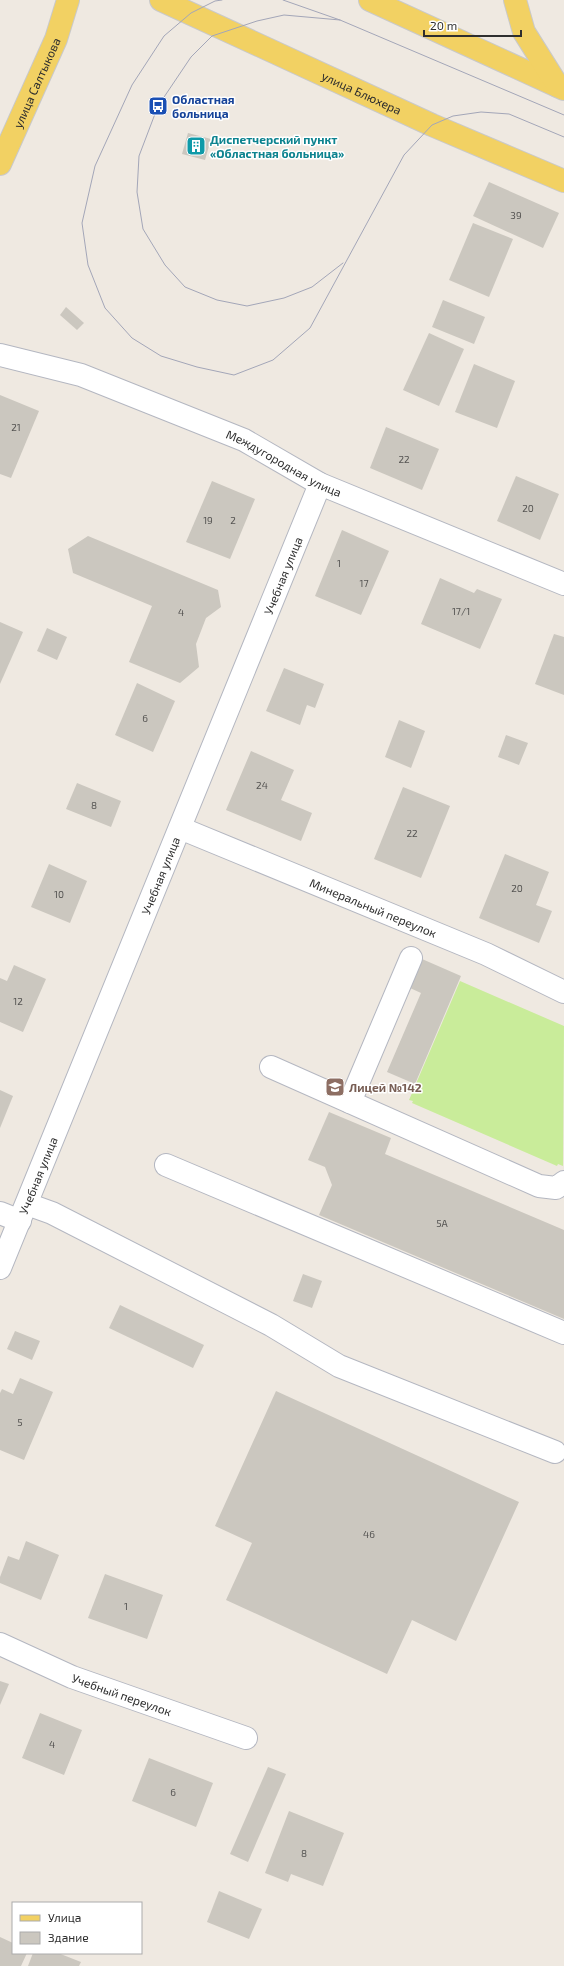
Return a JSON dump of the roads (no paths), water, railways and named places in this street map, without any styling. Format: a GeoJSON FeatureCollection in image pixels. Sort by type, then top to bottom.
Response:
{"type":"FeatureCollection","features":[{"type":"Feature","properties":{"kind":"main road","name":"улица Салтыкова"},"geometry":{"type":"LineString","coordinates":[[0,164],[56,39],[68,0]]}},
{"type":"Feature","properties":{"kind":"main road","name":"улица Блюхера"},"geometry":{"type":"LineString","coordinates":[[162,0],[432,126],[564,181]]}},
{"type":"Feature","properties":{"kind":"main road"},"geometry":{"type":"LineString","coordinates":[[370,0],[561,87]]}},
{"type":"Feature","properties":{"kind":"main road"},"geometry":{"type":"LineString","coordinates":[[515,0],[524,32],[561,87]]}},
{"type":"Feature","properties":{"kind":"street","name":"Междугородная улица"},"geometry":{"type":"LineString","coordinates":[[0,355],[81,375],[244,440],[320,484],[564,584]]}},
{"type":"Feature","properties":{"kind":"street","name":"Учебная улица"},"geometry":{"type":"LineString","coordinates":[[0,1268],[15,1213],[180,828],[320,484]]}},
{"type":"Feature","properties":{"kind":"street","name":"Минеральный переулок"},"geometry":{"type":"LineString","coordinates":[[180,828],[486,954],[564,992]]}},
{"type":"Feature","properties":{"kind":"street"},"geometry":{"type":"LineString","coordinates":[[350,1102],[411,958]]}},
{"type":"Feature","properties":{"kind":"street"},"geometry":{"type":"LineString","coordinates":[[271,1067],[539,1186],[556,1188],[564,1182]]}},
{"type":"Feature","properties":{"kind":"street"},"geometry":{"type":"LineString","coordinates":[[166,1165],[564,1333]]}},
{"type":"Feature","properties":{"kind":"street"},"geometry":{"type":"LineString","coordinates":[[15,1213],[52,1213],[271,1325],[339,1366],[555,1452]]}},
{"type":"Feature","properties":{"kind":"street","name":"Учебный переулок"},"geometry":{"type":"LineString","coordinates":[[0,1644],[72,1677],[246,1738]]}},
{"type":"Feature","properties":{"kind":"tram line"},"geometry":{"type":"LineString","coordinates":[[222,0],[215,1],[191,13],[164,36],[132,85],[95,166],[82,223],[88,265],[105,308],[132,338],[161,356],[197,367],[234,375],[273,360],[310,328],[404,155],[432,125],[453,116],[481,112],[509,114],[564,137]]}},
{"type":"Feature","properties":{"kind":"tram line"},"geometry":{"type":"LineString","coordinates":[[283,0],[340,20],[564,115]]}},
{"type":"Feature","properties":{"kind":"tram line"},"geometry":{"type":"LineString","coordinates":[[340,20],[284,15],[257,21],[212,36],[191,57],[158,106],[139,156],[137,192],[143,229],[165,265],[185,287],[217,300],[247,306],[284,298],[312,287],[343,263]]}},
{"type":"Feature","properties":{"kind":"place","name":"Областная больница"},"geometry":{"type":"Point","coordinates":[158,106]}},
{"type":"Feature","properties":{"kind":"place","name":"Диспетчерский пункт «Областная больница»"},"geometry":{"type":"Point","coordinates":[196,146]}},
{"type":"Feature","properties":{"kind":"place","name":"Лицей №142"},"geometry":{"type":"Point","coordinates":[335,1087]}}]}
